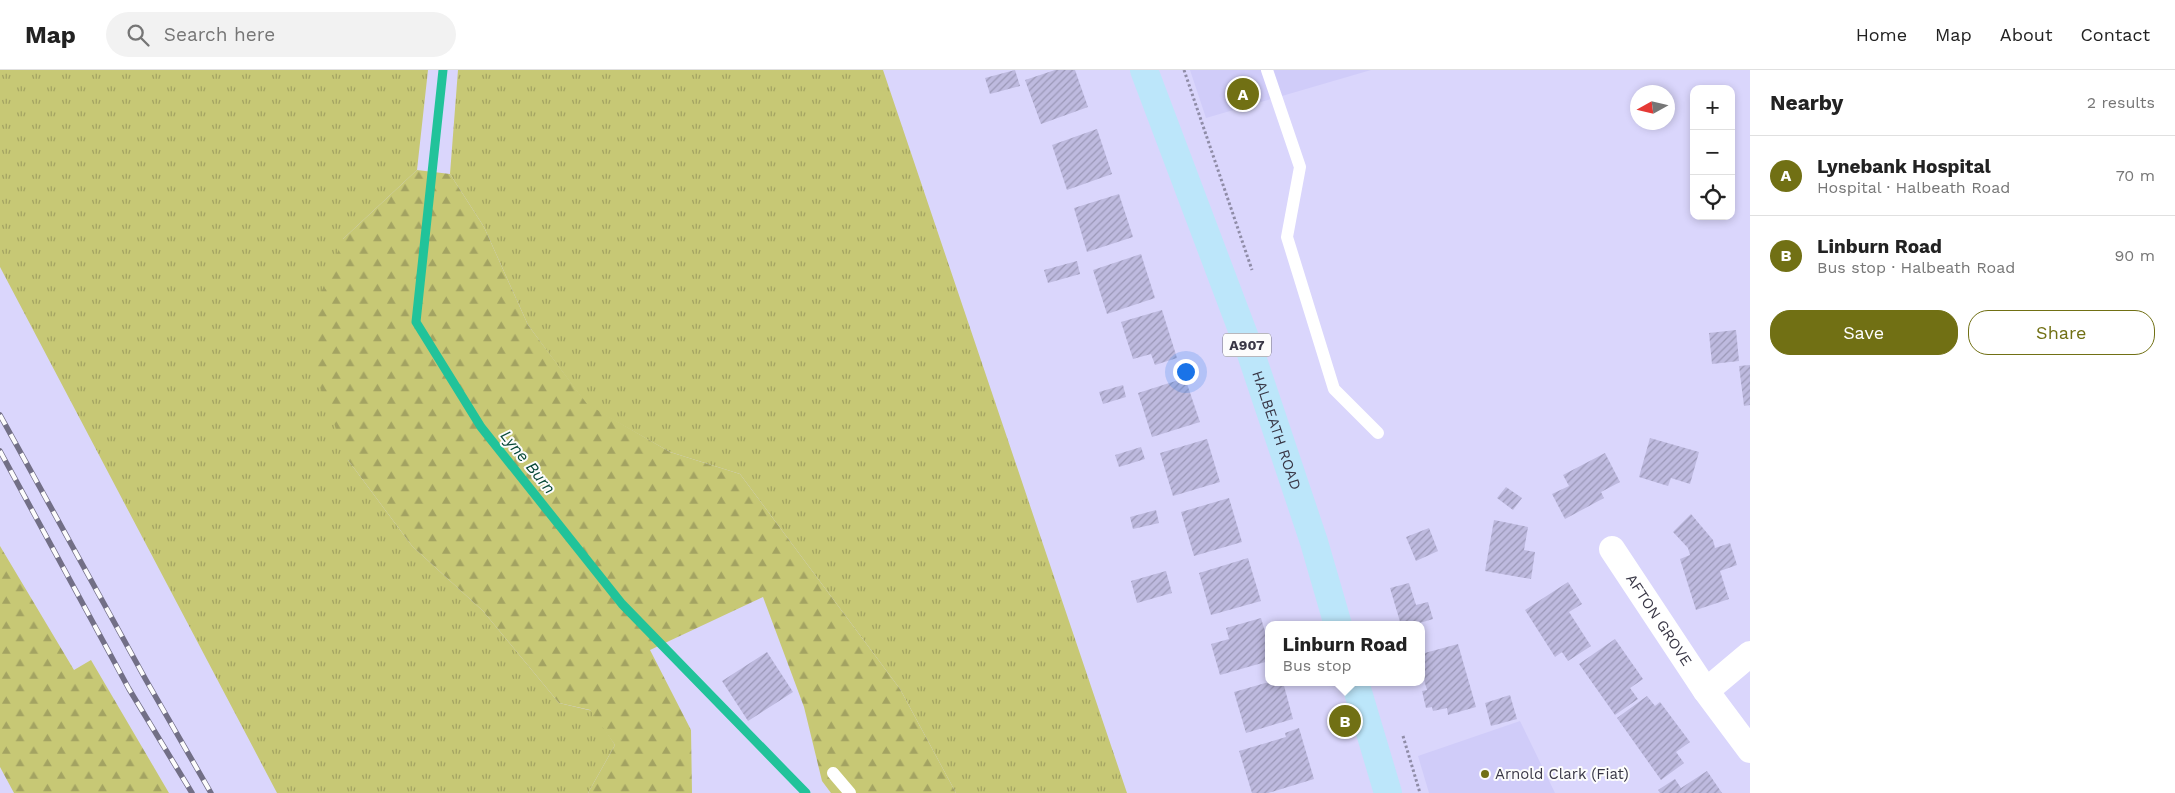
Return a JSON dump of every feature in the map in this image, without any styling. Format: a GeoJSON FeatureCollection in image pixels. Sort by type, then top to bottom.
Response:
{"type":"FeatureCollection","features":[{"type":"Feature","properties":{"kind":"main road","name":"HALBEATH ROAD"},"geometry":{"type":"LineString","coordinates":[[1144,70],[1250,351],[1314,542],[1337,621]]}},
{"type":"Feature","properties":{"kind":"main road"},"geometry":{"type":"LineString","coordinates":[[1356,686],[1388,793]]}},
{"type":"Feature","properties":{"kind":"street","name":"AFTON GROVE"},"geometry":{"type":"LineString","coordinates":[[1612,549],[1706,691],[1750,750]]}},
{"type":"Feature","properties":{"kind":"street"},"geometry":{"type":"LineString","coordinates":[[1706,691],[1750,654]]}},
{"type":"Feature","properties":{"kind":"lane"},"geometry":{"type":"LineString","coordinates":[[1267,70],[1300,167],[1287,237],[1334,389],[1378,433]]}},
{"type":"Feature","properties":{"kind":"lane"},"geometry":{"type":"LineString","coordinates":[[833,774],[850,793]]}},
{"type":"Feature","properties":{"kind":"shaded area"},"geometry":{"type":"Polygon","coordinates":[[[1190,70],[1371,70],[1206,118],[1190,70]]]}},
{"type":"Feature","properties":{"kind":"shaded area","name":"Arnold Clark (Fiat)"},"geometry":{"type":"Polygon","coordinates":[[[1520,721],[1555,793],[1429,793],[1418,756],[1520,721]]]}},
{"type":"Feature","properties":{"kind":"green space"},"geometry":{"type":"Polygon","coordinates":[[[0,70],[428,70],[417,170],[343,239],[348,460],[412,546],[483,611],[559,703],[593,711],[615,745],[588,793],[277,793],[0,267],[0,70]]]}},
{"type":"Feature","properties":{"kind":"green space"},"geometry":{"type":"Polygon","coordinates":[[[458,70],[883,70],[1127,793],[956,793],[900,689],[740,474],[670,452],[587,405],[528,325],[484,227],[450,174],[458,70]]]}},
{"type":"Feature","properties":{"kind":"green space"},"geometry":{"type":"Polygon","coordinates":[[[417,170],[450,174],[484,227],[528,325],[587,404],[670,452],[740,474],[900,689],[956,793],[831,793],[822,781],[804,707],[763,597],[650,650],[691,730],[692,793],[588,793],[615,745],[590,710],[559,703],[483,611],[412,546],[348,460],[314,371],[314,310],[343,239],[417,170]]]}},
{"type":"Feature","properties":{"kind":"green space"},"geometry":{"type":"Polygon","coordinates":[[[0,546],[74,670],[91,660],[169,793],[14,793],[0,767],[0,546]]]}},
{"type":"Feature","properties":{"kind":"building"},"geometry":{"type":"Polygon","coordinates":[[[1015,70],[1020,86],[990,94],[985,78],[1015,70]]]}},
{"type":"Feature","properties":{"kind":"building"},"geometry":{"type":"Polygon","coordinates":[[[1055,70],[1075,70],[1088,107],[1041,124],[1025,80],[1055,70]]]}},
{"type":"Feature","properties":{"kind":"building"},"geometry":{"type":"Polygon","coordinates":[[[1097,129],[1112,174],[1067,190],[1052,145],[1097,129]]]}},
{"type":"Feature","properties":{"kind":"building"},"geometry":{"type":"Polygon","coordinates":[[[1119,194],[1133,237],[1087,252],[1074,208],[1119,194]]]}},
{"type":"Feature","properties":{"kind":"building"},"geometry":{"type":"Polygon","coordinates":[[[1141,254],[1155,298],[1107,314],[1093,270],[1141,254]]]}},
{"type":"Feature","properties":{"kind":"building"},"geometry":{"type":"Polygon","coordinates":[[[1077,261],[1080,274],[1048,283],[1044,270],[1077,261]]]}},
{"type":"Feature","properties":{"kind":"building"},"geometry":{"type":"Polygon","coordinates":[[[1162,310],[1177,358],[1155,365],[1151,354],[1133,359],[1121,322],[1162,310]]]}},
{"type":"Feature","properties":{"kind":"building"},"geometry":{"type":"Polygon","coordinates":[[[1736,330],[1739,361],[1712,364],[1709,333],[1736,330]]]}},
{"type":"Feature","properties":{"kind":"building"},"geometry":{"type":"Polygon","coordinates":[[[1750,365],[1750,405],[1744,406],[1739,366],[1750,365]]]}},
{"type":"Feature","properties":{"kind":"building"},"geometry":{"type":"Polygon","coordinates":[[[1185,378],[1200,422],[1152,437],[1138,393],[1185,378]]]}},
{"type":"Feature","properties":{"kind":"building"},"geometry":{"type":"Polygon","coordinates":[[[1123,385],[1126,397],[1103,404],[1099,392],[1123,385]]]}},
{"type":"Feature","properties":{"kind":"building"},"geometry":{"type":"Polygon","coordinates":[[[1650,438],[1699,452],[1690,484],[1671,478],[1668,486],[1639,477],[1650,438]]]}},
{"type":"Feature","properties":{"kind":"building"},"geometry":{"type":"Polygon","coordinates":[[[1207,439],[1220,482],[1173,496],[1160,453],[1207,439]]]}},
{"type":"Feature","properties":{"kind":"building"},"geometry":{"type":"Polygon","coordinates":[[[1141,447],[1145,459],[1119,467],[1115,455],[1141,447]]]}},
{"type":"Feature","properties":{"kind":"building"},"geometry":{"type":"Polygon","coordinates":[[[1605,453],[1620,482],[1601,492],[1604,498],[1565,519],[1552,494],[1569,486],[1563,475],[1605,453]]]}},
{"type":"Feature","properties":{"kind":"building"},"geometry":{"type":"Polygon","coordinates":[[[1506,487],[1522,498],[1513,510],[1497,498],[1506,487]]]}},
{"type":"Feature","properties":{"kind":"building"},"geometry":{"type":"Polygon","coordinates":[[[1229,498],[1242,542],[1194,556],[1181,512],[1229,498]]]}},
{"type":"Feature","properties":{"kind":"building"},"geometry":{"type":"Polygon","coordinates":[[[1156,510],[1159,523],[1133,529],[1130,517],[1156,510]]]}},
{"type":"Feature","properties":{"kind":"building"},"geometry":{"type":"Polygon","coordinates":[[[1691,514],[1713,540],[1715,548],[1730,543],[1737,565],[1720,571],[1729,599],[1696,610],[1680,559],[1690,555],[1688,548],[1673,532],[1691,514]]]}},
{"type":"Feature","properties":{"kind":"building"},"geometry":{"type":"Polygon","coordinates":[[[1494,520],[1528,527],[1524,550],[1535,552],[1531,579],[1485,571],[1494,520]]]}},
{"type":"Feature","properties":{"kind":"building"},"geometry":{"type":"Polygon","coordinates":[[[1429,528],[1438,551],[1416,561],[1406,537],[1429,528]]]}},
{"type":"Feature","properties":{"kind":"building"},"geometry":{"type":"Polygon","coordinates":[[[1248,558],[1261,601],[1211,615],[1199,573],[1248,558]]]}},
{"type":"Feature","properties":{"kind":"building"},"geometry":{"type":"Polygon","coordinates":[[[1166,571],[1172,593],[1137,603],[1131,581],[1166,571]]]}},
{"type":"Feature","properties":{"kind":"building"},"geometry":{"type":"Polygon","coordinates":[[[1568,582],[1582,604],[1569,612],[1591,646],[1568,661],[1562,652],[1555,657],[1525,610],[1568,582]]]}},
{"type":"Feature","properties":{"kind":"building"},"geometry":{"type":"Polygon","coordinates":[[[1409,583],[1416,605],[1428,602],[1433,619],[1425,621],[1400,621],[1390,588],[1409,583]]]}},
{"type":"Feature","properties":{"kind":"building"},"geometry":{"type":"Polygon","coordinates":[[[1261,618],[1265,632],[1265,662],[1220,675],[1211,644],[1229,639],[1226,628],[1261,618]]]}},
{"type":"Feature","properties":{"kind":"building"},"geometry":{"type":"Polygon","coordinates":[[[1615,639],[1643,679],[1630,688],[1638,699],[1615,715],[1579,664],[1615,639]]]}},
{"type":"Feature","properties":{"kind":"building"},"geometry":{"type":"Polygon","coordinates":[[[1458,644],[1476,707],[1448,715],[1447,708],[1433,711],[1432,707],[1426,708],[1422,691],[1427,690],[1425,683],[1425,653],[1458,644]]]}},
{"type":"Feature","properties":{"kind":"building"},"geometry":{"type":"Polygon","coordinates":[[[767,652],[793,692],[748,721],[722,681],[767,652]]]}},
{"type":"Feature","properties":{"kind":"building"},"geometry":{"type":"Polygon","coordinates":[[[1265,683],[1265,686],[1284,686],[1293,719],[1246,733],[1234,692],[1265,683]]]}},
{"type":"Feature","properties":{"kind":"building"},"geometry":{"type":"Polygon","coordinates":[[[1510,695],[1517,719],[1491,726],[1485,703],[1510,695]]]}},
{"type":"Feature","properties":{"kind":"building"},"geometry":{"type":"Polygon","coordinates":[[[1647,696],[1655,706],[1660,702],[1690,742],[1676,752],[1684,763],[1661,780],[1617,718],[1647,696]]]}},
{"type":"Feature","properties":{"kind":"building"},"geometry":{"type":"Polygon","coordinates":[[[1299,728],[1314,779],[1268,793],[1252,793],[1239,751],[1286,737],[1285,733],[1299,728]]]}},
{"type":"Feature","properties":{"kind":"building"},"geometry":{"type":"Polygon","coordinates":[[[1707,771],[1722,793],[1660,793],[1658,790],[1675,779],[1681,788],[1707,771]]]}},
{"type":"Feature","properties":{"kind":"waterway","name":"Lyne Burn"},"geometry":{"type":"LineString","coordinates":[[443,70],[416,322],[481,427],[622,604],[806,793]]}},
{"type":"Feature","properties":{"kind":"railway"},"geometry":{"type":"LineString","coordinates":[[0,415],[146,680],[211,793]]}},
{"type":"Feature","properties":{"kind":"railway"},"geometry":{"type":"LineString","coordinates":[[0,451],[129,689],[192,793]]}},
{"type":"Feature","properties":{"kind":"place","name":"Lynebank Hospital"},"geometry":{"type":"Point","coordinates":[1243,94]}},
{"type":"Feature","properties":{"kind":"place","name":"Linburn Road"},"geometry":{"type":"Point","coordinates":[1345,721]}},
{"type":"Feature","properties":{"kind":"place","name":"Arnold Clark (Fiat)"},"geometry":{"type":"Point","coordinates":[1485,774]}}]}
